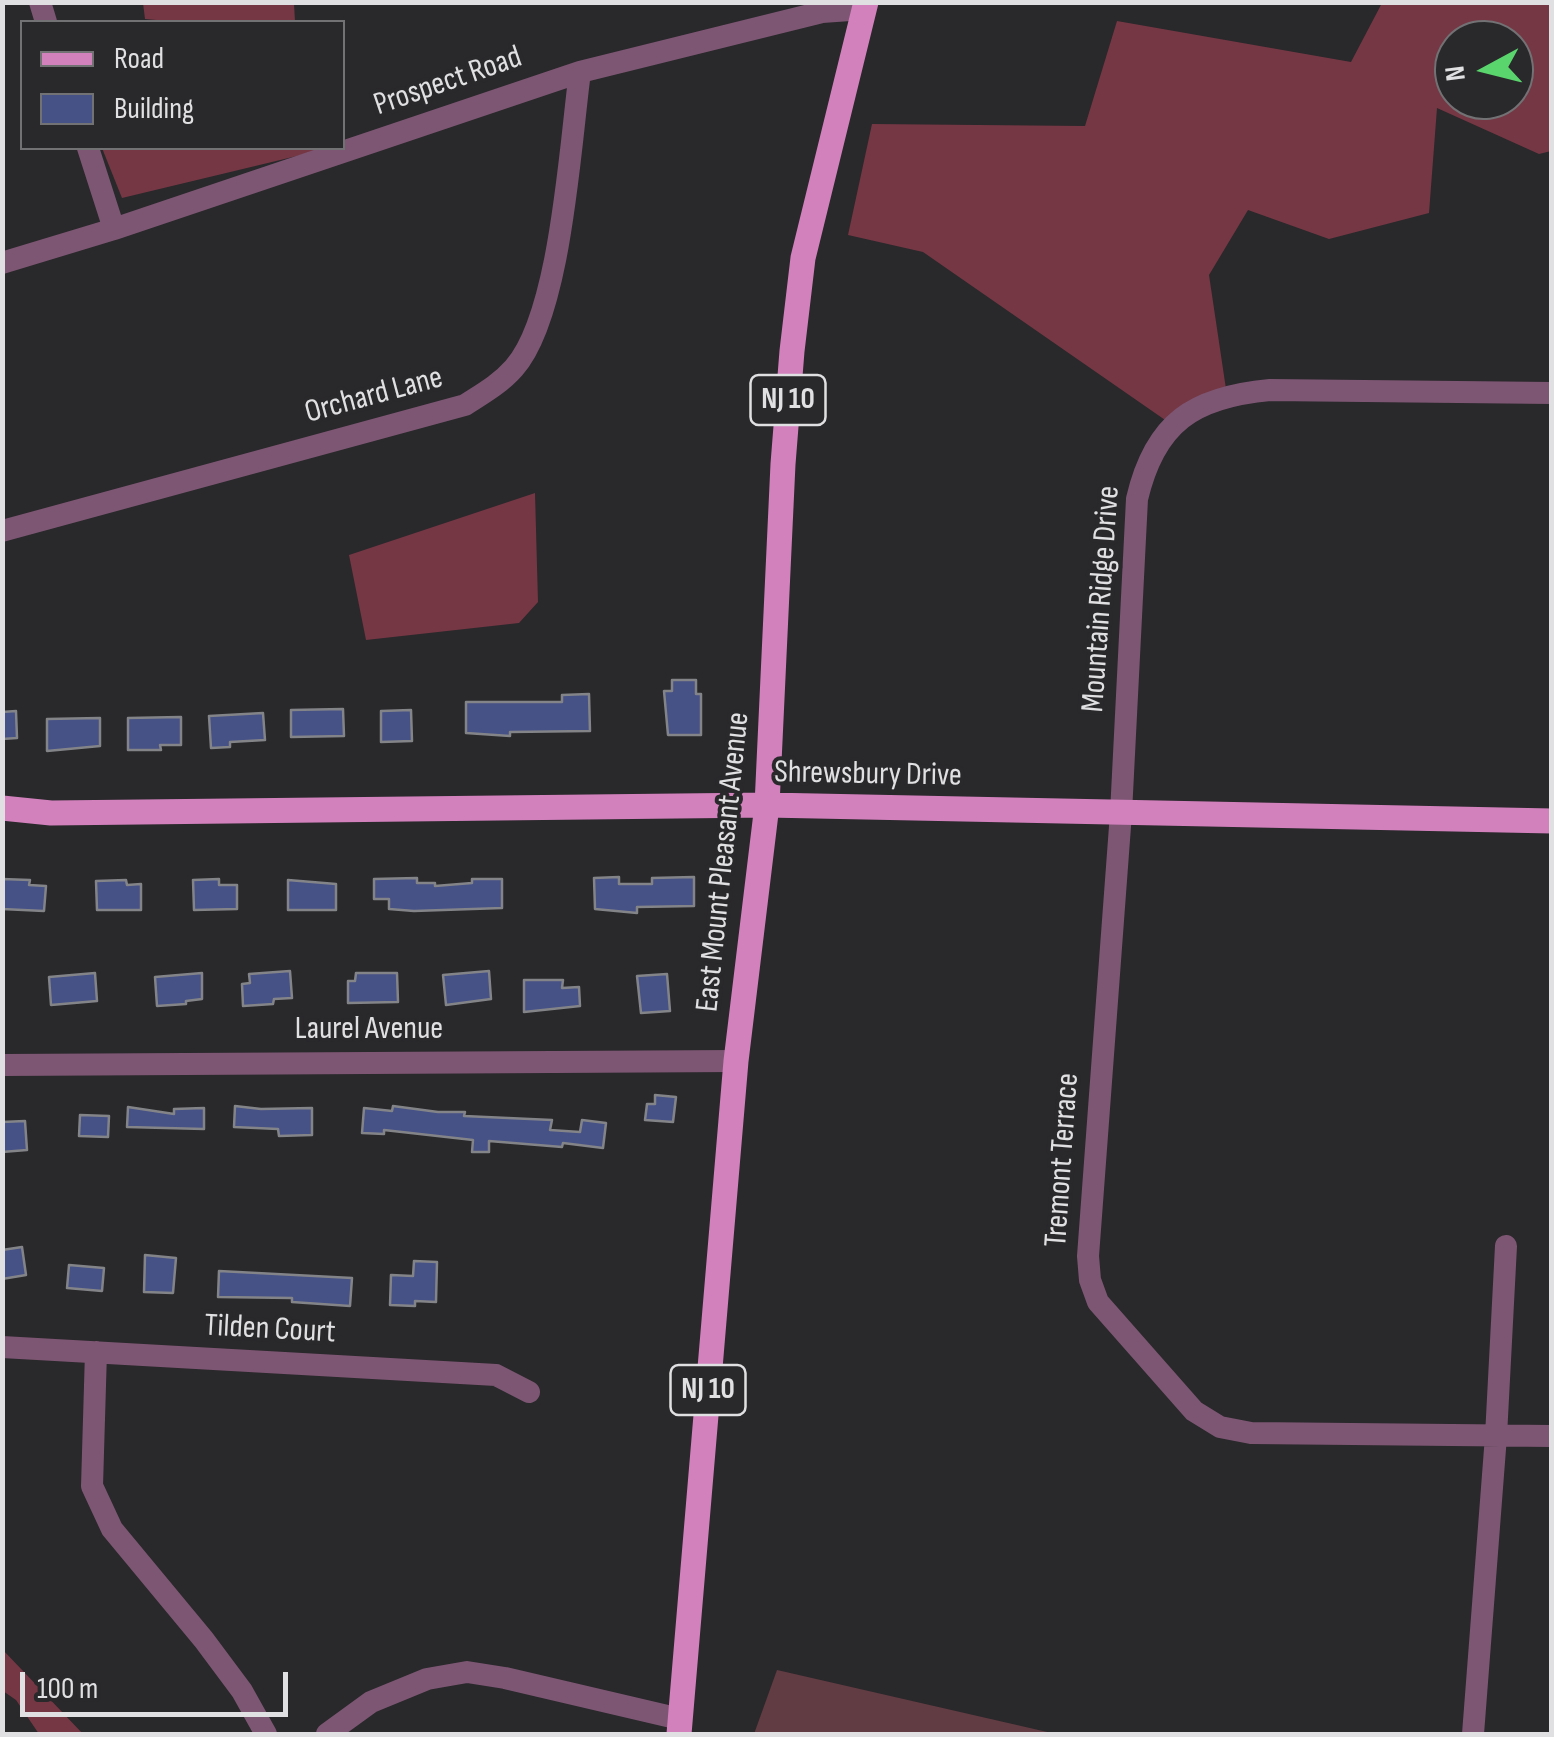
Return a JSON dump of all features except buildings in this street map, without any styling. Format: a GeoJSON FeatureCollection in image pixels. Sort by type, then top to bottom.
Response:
{"type":"FeatureCollection","features":[{"type":"Feature","properties":{"kind":"main road","name":"East Mount Pleasant Avenue"},"geometry":{"type":"LineString","coordinates":[[679,1727],[736,1061],[767,806],[792,350],[804,258],[865,6]]}},
{"type":"Feature","properties":{"kind":"main road","name":"Shrewsbury Drive"},"geometry":{"type":"LineString","coordinates":[[2,808],[52,813],[767,806],[1552,821]]}},
{"type":"Feature","properties":{"kind":"street","name":"Prospect Road"},"geometry":{"type":"LineString","coordinates":[[2,263],[580,72],[822,12],[865,6]]}},
{"type":"Feature","properties":{"kind":"street","name":"Orchard Lane"},"geometry":{"type":"LineString","coordinates":[[2,531],[465,405],[494,387],[514,368],[540,321],[554,268],[580,72]]}},
{"type":"Feature","properties":{"kind":"street"},"geometry":{"type":"LineString","coordinates":[[89,150],[114,229]]}},
{"type":"Feature","properties":{"kind":"street","name":"Mountain Ridge Drive"},"geometry":{"type":"LineString","coordinates":[[1121,813],[1137,499],[1144,468],[1173,426],[1194,410],[1229,394],[1270,390],[1552,393]]}},
{"type":"Feature","properties":{"kind":"street","name":"Tremont Terrace"},"geometry":{"type":"LineString","coordinates":[[1121,813],[1088,1256],[1090,1280],[1098,1302],[1194,1410],[1220,1427],[1250,1433],[1552,1436]]}},
{"type":"Feature","properties":{"kind":"street","name":"Laurel Avenue"},"geometry":{"type":"LineString","coordinates":[[2,1065],[736,1061]]}},
{"type":"Feature","properties":{"kind":"street"},"geometry":{"type":"LineString","coordinates":[[1472,1734],[1496,1436],[1506,1246]]}},
{"type":"Feature","properties":{"kind":"street","name":"Tilden Court"},"geometry":{"type":"LineString","coordinates":[[2,1347],[496,1375],[529,1392]]}},
{"type":"Feature","properties":{"kind":"street"},"geometry":{"type":"LineString","coordinates":[[96,1352],[92,1486],[112,1529],[204,1640],[242,1692],[266,1734]]}},
{"type":"Feature","properties":{"kind":"street"},"geometry":{"type":"LineString","coordinates":[[327,1734],[372,1702],[426,1679],[467,1672],[504,1678],[679,1727]]}},
{"type":"Feature","properties":{"kind":"shaded area"},"geometry":{"type":"Polygon","coordinates":[[[143,3],[294,3],[295,20],[156,20],[145,19],[143,3]]]}},
{"type":"Feature","properties":{"kind":"shaded area"},"geometry":{"type":"Polygon","coordinates":[[[1382,3],[1551,3],[1551,151],[1539,154],[1464,120],[1534,120],[1534,20],[1434,20],[1436,120],[1429,213],[1329,239],[1248,210],[1209,275],[1226,389],[1168,422],[923,252],[848,235],[872,124],[1085,126],[1117,21],[1351,62],[1382,3]]]}},
{"type":"Feature","properties":{"kind":"shaded area"},"geometry":{"type":"Polygon","coordinates":[[[103,150],[322,150],[122,198],[103,150]]]}},
{"type":"Feature","properties":{"kind":"shaded area"},"geometry":{"type":"Polygon","coordinates":[[[535,493],[538,602],[519,623],[366,640],[349,555],[535,493]]]}},
{"type":"Feature","properties":{"kind":"shaded area"},"geometry":{"type":"Polygon","coordinates":[[[3,1650],[83,1734],[39,1734],[16,1700],[3,1691],[3,1650]]]}},
{"type":"Feature","properties":{"kind":"shaded area"},"geometry":{"type":"Polygon","coordinates":[[[777,1670],[1056,1734],[754,1734],[777,1670]]]}}]}
